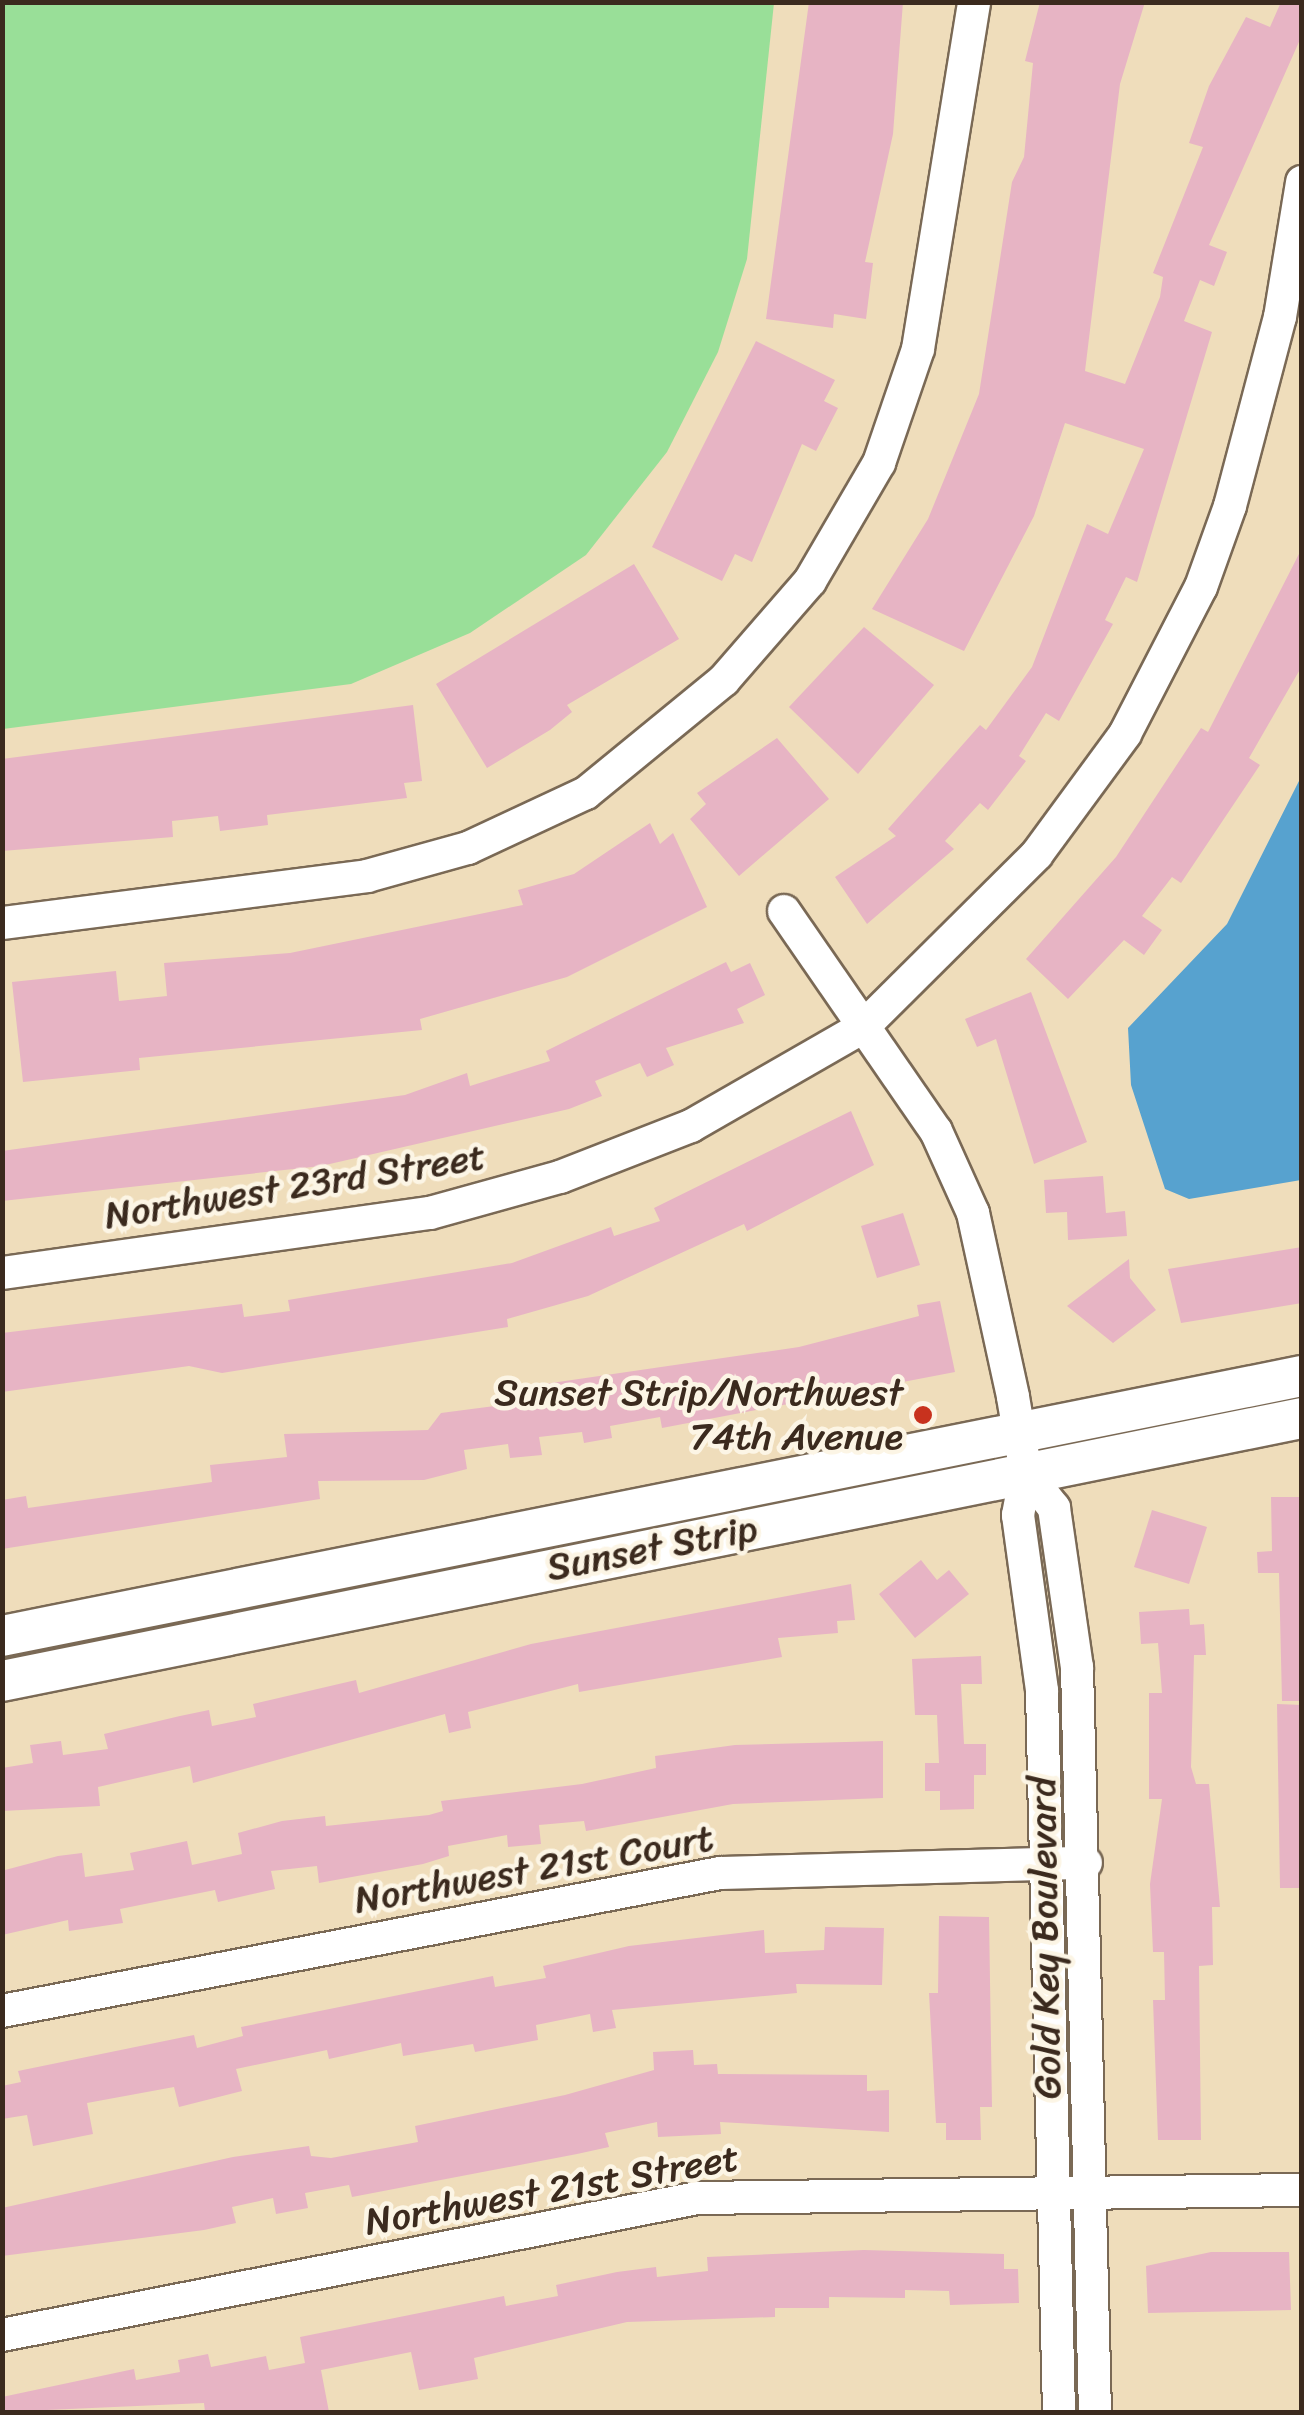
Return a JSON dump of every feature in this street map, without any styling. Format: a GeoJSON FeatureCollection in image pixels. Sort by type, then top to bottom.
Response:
{"type":"FeatureCollection","features":[{"type":"Feature","properties":{"kind":"street"},"geometry":{"type":"LineString","coordinates":[[2,924],[367,876],[468,848],[586,794],[724,680],[810,581],[880,463],[918,349],[974,2]]}},
{"type":"Feature","properties":{"kind":"street","name":"Northwest 23rd Street"},"geometry":{"type":"LineString","coordinates":[[2,1273],[430,1212],[560,1177],[691,1126],[863,1026],[1036,854],[1151,685],[1202,587],[1250,442],[1302,182]]}},
{"type":"Feature","properties":{"kind":"street","name":"Gold Key Boulevard"},"geometry":{"type":"LineString","coordinates":[[784,911],[936,1132],[973,1212],[1026,1473],[1056,1526],[1077,1667],[1086,1863],[1095,2412]]}},
{"type":"Feature","properties":{"kind":"street","name":"Sunset Strip"},"geometry":{"type":"LineString","coordinates":[[2,1636],[1302,1376]]}},
{"type":"Feature","properties":{"kind":"street","name":"Sunset Strip"},"geometry":{"type":"LineString","coordinates":[[2,1680],[1302,1418]]}},
{"type":"Feature","properties":{"kind":"street","name":"Gold Key Boulevard"},"geometry":{"type":"LineString","coordinates":[[1026,1473],[1018,1515],[1042,1691],[1059,2412]]}},
{"type":"Feature","properties":{"kind":"street","name":"Northwest 21st Court"},"geometry":{"type":"LineString","coordinates":[[2,2011],[720,1874],[1086,1863]]}},
{"type":"Feature","properties":{"kind":"street","name":"Northwest 21st Street"},"geometry":{"type":"LineString","coordinates":[[2,2334],[697,2198],[1090,2188],[1302,2190]]}},
{"type":"Feature","properties":{"kind":"green space"},"geometry":{"type":"Polygon","coordinates":[[[2,3],[774,3],[747,259],[718,352],[667,452],[586,555],[470,633],[351,684],[3,729],[2,3]]]}},
{"type":"Feature","properties":{"kind":"water"},"geometry":{"type":"Polygon","coordinates":[[[1301,777],[1301,1180],[1189,1199],[1165,1189],[1131,1085],[1128,1028],[1227,924],[1301,777]]]}},
{"type":"Feature","properties":{"kind":"building"},"geometry":{"type":"Polygon","coordinates":[[[809,2],[903,2],[893,134],[865,262],[873,263],[866,319],[834,314],[833,328],[766,319],[809,2]]]}},
{"type":"Feature","properties":{"kind":"building"},"geometry":{"type":"Polygon","coordinates":[[[1040,2],[1145,2],[1120,84],[1085,371],[1125,384],[1160,297],[1163,277],[1153,273],[1203,147],[1189,143],[1209,86],[1246,17],[1270,27],[1281,2],[1302,2],[1302,35],[1209,245],[1227,252],[1214,286],[1200,280],[1184,321],[1212,332],[1137,582],[1126,577],[1105,620],[1113,624],[1059,721],[1046,713],[1019,756],[1026,761],[988,810],[980,803],[945,841],[954,849],[867,924],[835,877],[896,836],[888,829],[980,725],[986,730],[1032,667],[1087,524],[1108,534],[1144,449],[1065,423],[1034,516],[964,651],[872,609],[928,519],[979,394],[1012,182],[1024,157],[1033,63],[1025,61],[1040,2]]]}},
{"type":"Feature","properties":{"kind":"building"},"geometry":{"type":"Polygon","coordinates":[[[756,341],[835,380],[824,401],[838,408],[816,451],[802,444],[752,562],[735,554],[722,581],[652,547],[756,341]]]}},
{"type":"Feature","properties":{"kind":"building"},"geometry":{"type":"Polygon","coordinates":[[[1302,548],[1302,666],[1249,758],[1260,765],[1181,883],[1172,877],[1142,916],[1162,930],[1144,955],[1124,940],[1068,999],[1026,959],[1116,857],[1201,728],[1208,732],[1302,548]]]}},
{"type":"Feature","properties":{"kind":"building"},"geometry":{"type":"Polygon","coordinates":[[[634,564],[679,639],[567,705],[572,712],[550,730],[487,768],[436,684],[634,564]]]}},
{"type":"Feature","properties":{"kind":"building"},"geometry":{"type":"Polygon","coordinates":[[[864,627],[934,685],[858,774],[789,707],[864,627]]]}},
{"type":"Feature","properties":{"kind":"building"},"geometry":{"type":"Polygon","coordinates":[[[413,705],[422,781],[404,783],[407,798],[267,815],[268,825],[220,831],[218,816],[172,821],[173,837],[2,851],[2,759],[413,705]]]}},
{"type":"Feature","properties":{"kind":"building"},"geometry":{"type":"Polygon","coordinates":[[[777,738],[829,799],[739,876],[690,819],[706,804],[697,793],[777,738]]]}},
{"type":"Feature","properties":{"kind":"building"},"geometry":{"type":"Polygon","coordinates":[[[650,823],[660,844],[673,833],[707,907],[567,977],[420,1019],[422,1030],[139,1058],[140,1070],[23,1082],[12,982],[116,971],[119,1001],[167,996],[164,963],[290,953],[523,905],[518,890],[574,874],[650,823]]]}},
{"type":"Feature","properties":{"kind":"building"},"geometry":{"type":"Polygon","coordinates":[[[726,962],[731,972],[750,963],[765,995],[737,1009],[744,1023],[666,1048],[674,1065],[647,1077],[640,1063],[595,1081],[602,1096],[569,1109],[321,1166],[2,1201],[2,1151],[405,1095],[467,1073],[470,1086],[550,1061],[546,1051],[726,962]]]}},
{"type":"Feature","properties":{"kind":"building"},"geometry":{"type":"Polygon","coordinates":[[[1031,992],[1087,1142],[1034,1164],[996,1039],[977,1047],[965,1019],[1031,992]]]}},
{"type":"Feature","properties":{"kind":"building"},"geometry":{"type":"Polygon","coordinates":[[[851,1111],[874,1165],[747,1231],[744,1224],[588,1296],[507,1319],[508,1327],[222,1373],[189,1366],[2,1392],[2,1333],[242,1304],[244,1317],[290,1311],[288,1300],[512,1263],[611,1227],[614,1236],[660,1221],[654,1208],[851,1111]]]}},
{"type":"Feature","properties":{"kind":"building"},"geometry":{"type":"Polygon","coordinates":[[[1103,1176],[1106,1213],[1125,1211],[1127,1236],[1068,1240],[1067,1212],[1046,1213],[1044,1180],[1103,1176]]]}},
{"type":"Feature","properties":{"kind":"building"},"geometry":{"type":"Polygon","coordinates":[[[903,1213],[920,1265],[877,1278],[861,1226],[903,1213]]]}},
{"type":"Feature","properties":{"kind":"building"},"geometry":{"type":"Polygon","coordinates":[[[1302,1247],[1302,1303],[1181,1323],[1168,1269],[1302,1247]]]}},
{"type":"Feature","properties":{"kind":"building"},"geometry":{"type":"Polygon","coordinates":[[[1129,1259],[1130,1278],[1156,1310],[1113,1343],[1067,1306],[1129,1259]]]}},
{"type":"Feature","properties":{"kind":"building"},"geometry":{"type":"Polygon","coordinates":[[[940,1301],[955,1372],[662,1428],[660,1417],[610,1426],[612,1438],[584,1443],[582,1432],[539,1437],[542,1455],[510,1458],[508,1444],[464,1450],[467,1469],[424,1480],[318,1481],[320,1499],[2,1549],[2,1500],[26,1496],[28,1508],[212,1482],[210,1465],[287,1457],[284,1434],[428,1430],[441,1413],[518,1403],[517,1388],[799,1347],[919,1316],[917,1305],[940,1301]]]}},
{"type":"Feature","properties":{"kind":"building"},"geometry":{"type":"Polygon","coordinates":[[[1271,1497],[1302,1497],[1302,1701],[1282,1701],[1279,1573],[1258,1573],[1257,1552],[1272,1551],[1271,1497]]]}},
{"type":"Feature","properties":{"kind":"building"},"geometry":{"type":"Polygon","coordinates":[[[1152,1510],[1207,1527],[1189,1584],[1134,1567],[1152,1510]]]}},
{"type":"Feature","properties":{"kind":"building"},"geometry":{"type":"Polygon","coordinates":[[[921,1560],[937,1580],[949,1570],[969,1594],[915,1638],[879,1594],[921,1560]]]}},
{"type":"Feature","properties":{"kind":"building"},"geometry":{"type":"Polygon","coordinates":[[[851,1584],[855,1620],[837,1621],[838,1633],[778,1638],[782,1657],[579,1692],[578,1684],[468,1712],[471,1728],[449,1733],[445,1714],[193,1783],[190,1766],[98,1787],[100,1806],[2,1811],[2,1768],[33,1763],[30,1745],[61,1741],[63,1755],[108,1749],[104,1734],[180,1716],[209,1710],[212,1726],[256,1717],[253,1704],[356,1680],[359,1693],[531,1644],[851,1584]]]}},
{"type":"Feature","properties":{"kind":"building"},"geometry":{"type":"Polygon","coordinates":[[[1189,1609],[1190,1625],[1204,1624],[1206,1655],[1194,1655],[1191,1767],[1196,1784],[1209,1784],[1220,1907],[1212,1907],[1213,1965],[1199,1966],[1201,2140],[1158,2140],[1153,2000],[1165,2000],[1164,1952],[1153,1952],[1150,1884],[1162,1799],[1149,1799],[1149,1693],[1162,1693],[1158,1643],[1141,1644],[1139,1612],[1189,1609]]]}},
{"type":"Feature","properties":{"kind":"building"},"geometry":{"type":"Polygon","coordinates":[[[981,1656],[982,1684],[961,1684],[964,1744],[986,1744],[986,1775],[974,1775],[974,1809],[940,1810],[940,1791],[925,1791],[925,1763],[939,1763],[937,1715],[915,1715],[912,1659],[981,1656]]]}},
{"type":"Feature","properties":{"kind":"building"},"geometry":{"type":"Polygon","coordinates":[[[1277,1704],[1302,1705],[1302,1888],[1280,1888],[1277,1704]]]}},
{"type":"Feature","properties":{"kind":"building"},"geometry":{"type":"Polygon","coordinates":[[[883,1741],[883,1798],[733,1804],[586,1831],[584,1821],[539,1825],[541,1844],[508,1847],[507,1835],[448,1846],[449,1856],[423,1864],[319,1883],[317,1866],[271,1871],[275,1889],[218,1902],[215,1890],[120,1909],[123,1923],[69,1931],[68,1920],[2,1935],[5,1870],[58,1856],[82,1853],[85,1877],[134,1870],[130,1853],[187,1841],[192,1865],[242,1854],[238,1833],[282,1821],[325,1816],[326,1826],[429,1815],[443,1811],[441,1801],[582,1784],[656,1768],[655,1756],[735,1745],[883,1741]]]}},
{"type":"Feature","properties":{"kind":"building"},"geometry":{"type":"Polygon","coordinates":[[[939,1916],[989,1917],[992,2107],[980,2107],[981,2140],[946,2140],[946,2123],[936,2123],[929,1993],[938,1993],[939,1916]]]}},
{"type":"Feature","properties":{"kind":"building"},"geometry":{"type":"Polygon","coordinates":[[[825,1927],[884,1928],[882,1985],[796,1984],[797,1993],[612,2010],[616,2028],[593,2032],[590,2014],[536,2025],[538,2040],[475,2052],[473,2044],[403,2056],[401,2043],[329,2059],[327,2050],[236,2069],[242,2091],[179,2107],[174,2087],[87,2103],[93,2134],[33,2146],[27,2115],[2,2119],[2,2086],[21,2082],[18,2071],[194,2035],[197,2048],[243,2036],[241,2027],[493,1976],[495,1987],[546,1978],[543,1966],[629,1946],[764,1930],[765,1953],[824,1950],[825,1927]]]}},
{"type":"Feature","properties":{"kind":"building"},"geometry":{"type":"Polygon","coordinates":[[[693,2050],[694,2065],[717,2064],[718,2074],[867,2075],[867,2091],[889,2090],[889,2132],[720,2122],[721,2134],[658,2137],[657,2122],[605,2133],[609,2147],[577,2154],[352,2197],[349,2185],[305,2193],[308,2208],[276,2214],[273,2198],[232,2207],[236,2223],[204,2230],[2,2256],[2,2208],[233,2157],[309,2146],[311,2156],[331,2158],[418,2142],[415,2126],[565,2095],[654,2070],[653,2052],[693,2050]]]}},
{"type":"Feature","properties":{"kind":"building"},"geometry":{"type":"Polygon","coordinates":[[[864,2250],[1004,2254],[1004,2269],[1018,2269],[1019,2303],[950,2305],[949,2291],[905,2290],[905,2298],[829,2297],[829,2308],[775,2308],[775,2317],[627,2322],[474,2358],[478,2379],[419,2390],[411,2352],[321,2370],[329,2412],[205,2412],[204,2403],[2,2412],[2,2397],[134,2369],[136,2380],[180,2372],[178,2360],[208,2354],[211,2367],[266,2356],[269,2370],[305,2363],[300,2337],[504,2296],[506,2306],[558,2296],[556,2285],[617,2272],[656,2267],[657,2277],[708,2271],[707,2257],[864,2250]]]}},
{"type":"Feature","properties":{"kind":"building"},"geometry":{"type":"Polygon","coordinates":[[[1211,2252],[1289,2252],[1291,2310],[1148,2313],[1146,2266],[1211,2252]]]}},
{"type":"Feature","properties":{"kind":"place","name":"Sunset Strip/Northwest 74th Avenue"},"geometry":{"type":"Point","coordinates":[923,1415]}}]}
